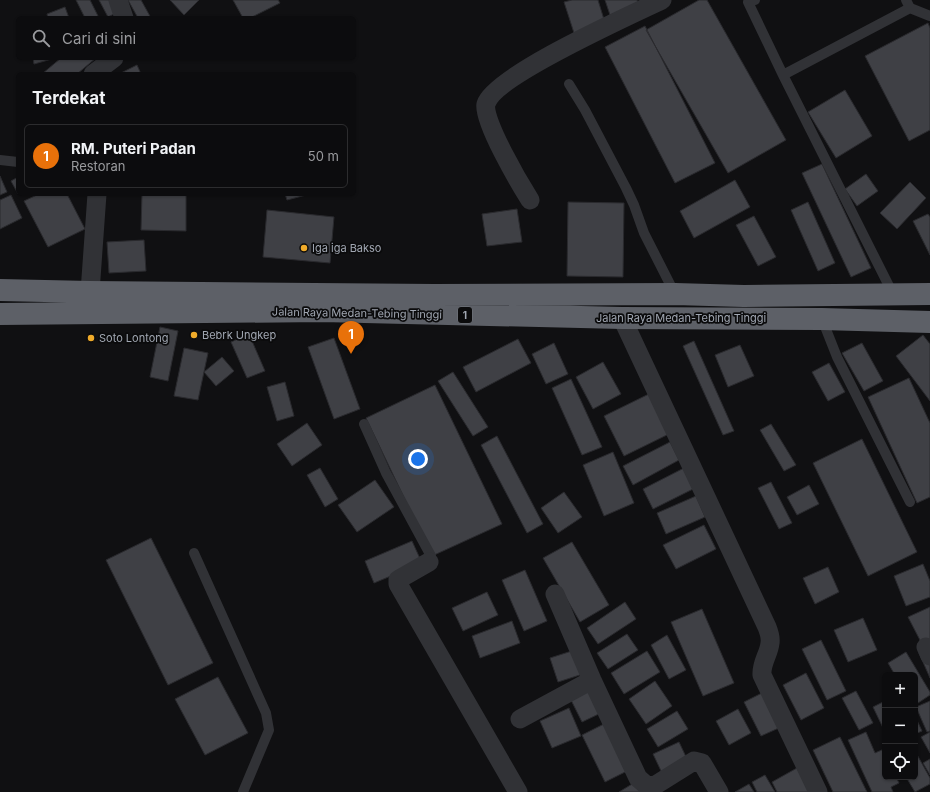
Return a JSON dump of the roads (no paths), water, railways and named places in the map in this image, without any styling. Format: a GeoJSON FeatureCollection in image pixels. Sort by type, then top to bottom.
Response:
{"type":"FeatureCollection","features":[{"type":"Feature","properties":{"kind":"highway","name":"Jalan Raya Medan-Tebing Tinggi"},"geometry":{"type":"LineString","coordinates":[[0,290],[434,295],[675,294],[744,296],[930,294]]}},
{"type":"Feature","properties":{"kind":"highway","name":"Jalan Raya Medan-Tebing Tinggi"},"geometry":{"type":"LineString","coordinates":[[0,314],[323,311],[622,318],[822,319],[930,322]]}},
{"type":"Feature","properties":{"kind":"street"},"geometry":{"type":"LineString","coordinates":[[118,0],[123,16]]}},
{"type":"Feature","properties":{"kind":"street"},"geometry":{"type":"LineString","coordinates":[[530,200],[516,178],[488,120],[486,105],[490,95],[508,80],[546,57],[662,0]]}},
{"type":"Feature","properties":{"kind":"street"},"geometry":{"type":"LineString","coordinates":[[96,72],[111,60]]}},
{"type":"Feature","properties":{"kind":"street"},"geometry":{"type":"LineString","coordinates":[[90,292],[97,196]]}},
{"type":"Feature","properties":{"kind":"street"},"geometry":{"type":"LineString","coordinates":[[622,318],[767,627],[770,637],[770,645],[762,666],[762,675],[818,792]]}},
{"type":"Feature","properties":{"kind":"street"},"geometry":{"type":"LineString","coordinates":[[429,562],[400,578],[398,580],[398,584],[518,792]]}},
{"type":"Feature","properties":{"kind":"street"},"geometry":{"type":"LineString","coordinates":[[555,594],[592,680],[638,778],[646,785],[654,786],[694,761],[697,761],[702,763],[719,792]]}},
{"type":"Feature","properties":{"kind":"street"},"geometry":{"type":"LineString","coordinates":[[520,719],[592,680]]}},
{"type":"Feature","properties":{"kind":"lane"},"geometry":{"type":"LineString","coordinates":[[750,1],[783,75],[893,294]]}},
{"type":"Feature","properties":{"kind":"lane"},"geometry":{"type":"LineString","coordinates":[[783,75],[908,4],[930,16]]}},
{"type":"Feature","properties":{"kind":"lane"},"geometry":{"type":"LineString","coordinates":[[569,84],[586,110],[626,188],[644,233],[675,294]]}},
{"type":"Feature","properties":{"kind":"lane"},"geometry":{"type":"LineString","coordinates":[[0,160],[16,162]]}},
{"type":"Feature","properties":{"kind":"lane"},"geometry":{"type":"LineString","coordinates":[[822,319],[837,357],[910,502]]}},
{"type":"Feature","properties":{"kind":"lane"},"geometry":{"type":"LineString","coordinates":[[364,424],[386,473],[431,556],[429,562]]}},
{"type":"Feature","properties":{"kind":"lane"},"geometry":{"type":"LineString","coordinates":[[194,553],[266,713],[269,730],[243,792]]}},
{"type":"Feature","properties":{"kind":"place","name":"Iga iga Bakso"},"geometry":{"type":"Point","coordinates":[304,248]}},
{"type":"Feature","properties":{"kind":"place","name":"Bebrk Ungkep"},"geometry":{"type":"Point","coordinates":[194,335]}},
{"type":"Feature","properties":{"kind":"place","name":"Soto Lontong"},"geometry":{"type":"Point","coordinates":[91,338]}},
{"type":"Feature","properties":{"kind":"place","name":"RM. Puteri Padan"},"geometry":{"type":"Point","coordinates":[351,354]}}]}
